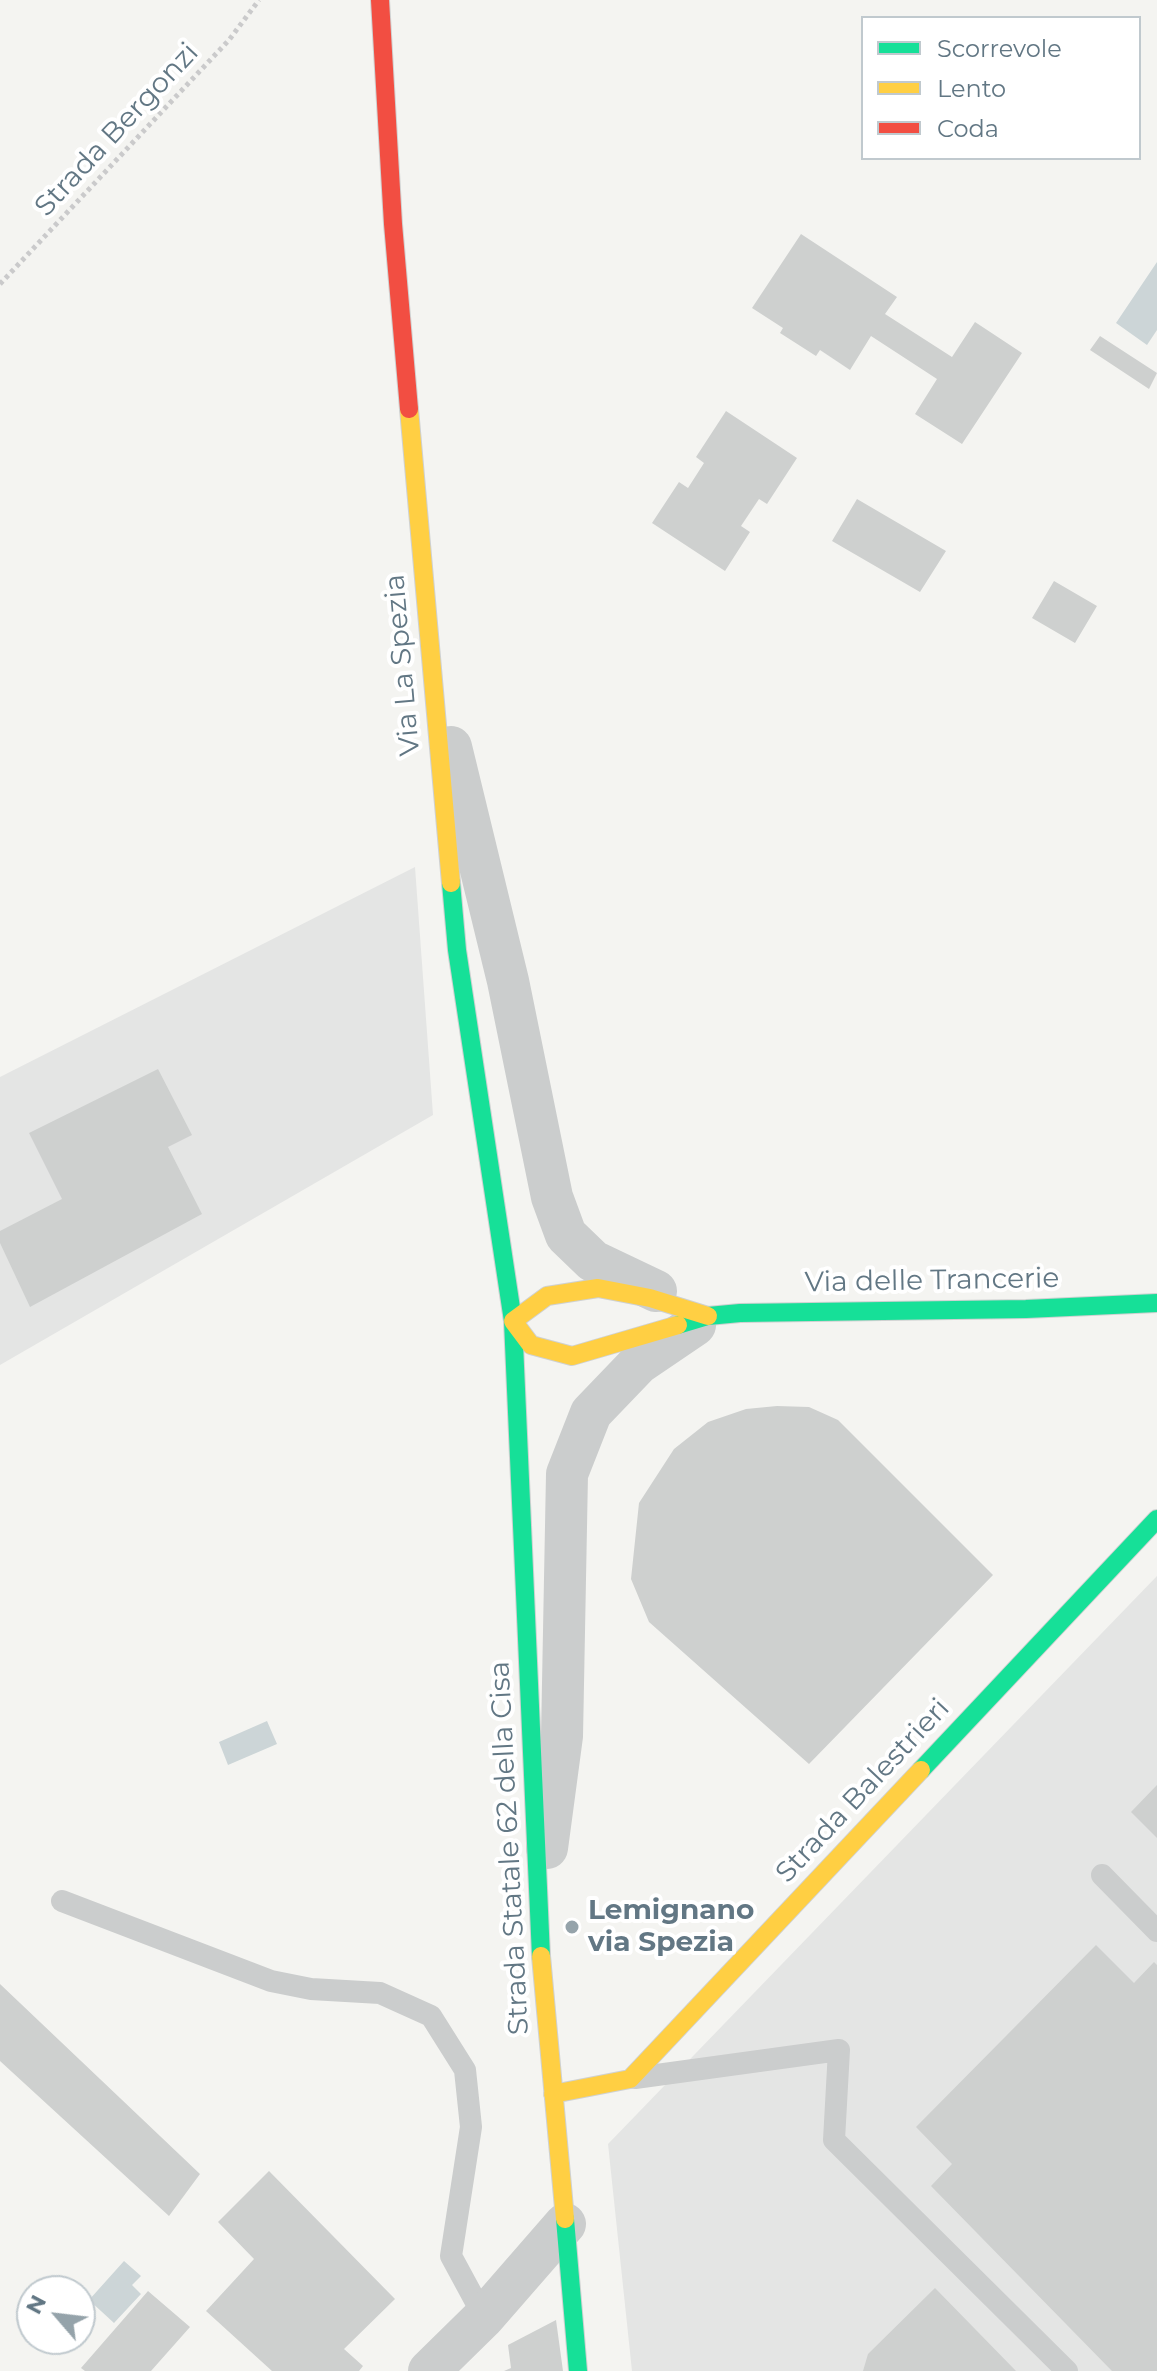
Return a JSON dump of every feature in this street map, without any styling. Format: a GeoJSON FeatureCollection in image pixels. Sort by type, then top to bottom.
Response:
{"type":"FeatureCollection","features":[{"type":"Feature","properties":{"kind":"main road","name":"Via La Spezia"},"geometry":{"type":"LineString","coordinates":[[380,0],[393,224],[457,950],[513,1321]]}},
{"type":"Feature","properties":{"kind":"main road"},"geometry":{"type":"LineString","coordinates":[[598,1288],[650,1298],[708,1316],[572,1356],[531,1345],[513,1321],[547,1296],[598,1288]]}},
{"type":"Feature","properties":{"kind":"main road","name":"Via delle Trancerie"},"geometry":{"type":"LineString","coordinates":[[708,1316],[764,1311],[1026,1309],[1157,1303]]}},
{"type":"Feature","properties":{"kind":"main road","name":"Strada Statale 62 della Cisa"},"geometry":{"type":"LineString","coordinates":[[513,1321],[538,1917],[578,2371]]}},
{"type":"Feature","properties":{"kind":"main road","name":"Strada Balestrieri"},"geometry":{"type":"LineString","coordinates":[[630,2079],[1157,1519]]}},
{"type":"Feature","properties":{"kind":"main road"},"geometry":{"type":"LineString","coordinates":[[553,2094],[582,2091],[630,2079]]}},
{"type":"Feature","properties":{"kind":"street"},"geometry":{"type":"LineString","coordinates":[[433,682],[467,803],[508,981],[552,1197],[566,1235],[593,1261],[708,1316]]}},
{"type":"Feature","properties":{"kind":"street"},"geometry":{"type":"LineString","coordinates":[[538,1917],[562,1736],[567,1474],[591,1413],[639,1363],[708,1316]]}},
{"type":"Feature","properties":{"kind":"street"},"geometry":{"type":"LineString","coordinates":[[429,2371],[484,2317],[565,2224]]}},
{"type":"Feature","properties":{"kind":"lane"},"geometry":{"type":"LineString","coordinates":[[1102,1875],[1157,1931]]}},
{"type":"Feature","properties":{"kind":"lane"},"geometry":{"type":"LineString","coordinates":[[62,1901],[271,1981],[311,1989],[380,1993],[431,2016],[465,2070],[471,2127],[451,2256],[484,2317]]}},
{"type":"Feature","properties":{"kind":"lane"},"geometry":{"type":"LineString","coordinates":[[630,2079],[839,2050],[834,2140],[1067,2371]]}},
{"type":"Feature","properties":{"kind":"path","name":"Strada Bergonzi"},"geometry":{"type":"LineString","coordinates":[[0,284],[229,40],[259,0]]}},
{"type":"Feature","properties":{"kind":"shaded area"},"geometry":{"type":"Polygon","coordinates":[[[1157,262],[1157,330],[1147,345],[1116,323],[1157,262]]]}},
{"type":"Feature","properties":{"kind":"shaded area"},"geometry":{"type":"Polygon","coordinates":[[[415,867],[433,1115],[0,1365],[0,1077],[415,867]]]}},
{"type":"Feature","properties":{"kind":"shaded area"},"geometry":{"type":"Polygon","coordinates":[[[1157,1576],[1157,2371],[632,2371],[608,2144],[1157,1576]]]}},
{"type":"Feature","properties":{"kind":"shaded area"},"geometry":{"type":"Polygon","coordinates":[[[267,1721],[277,1744],[228,1765],[219,1742],[267,1721]]]}},
{"type":"Feature","properties":{"kind":"shaded area"},"geometry":{"type":"Polygon","coordinates":[[[124,2261],[141,2276],[132,2285],[141,2294],[114,2323],[96,2306],[96,2292],[124,2261]]]}},
{"type":"Feature","properties":{"kind":"building"},"geometry":{"type":"Polygon","coordinates":[[[801,234],[897,297],[885,314],[952,357],[975,322],[1022,353],[962,444],[915,414],[937,379],[871,336],[850,370],[820,350],[816,356],[780,333],[783,328],[752,308],[801,234]]]}},
{"type":"Feature","properties":{"kind":"building"},"geometry":{"type":"Polygon","coordinates":[[[1100,336],[1157,373],[1149,389],[1090,350],[1100,336]]]}},
{"type":"Feature","properties":{"kind":"building"},"geometry":{"type":"Polygon","coordinates":[[[726,411],[797,458],[767,504],[759,499],[741,526],[750,532],[725,571],[652,523],[679,482],[688,488],[704,463],[696,457],[726,411]]]}},
{"type":"Feature","properties":{"kind":"building"},"geometry":{"type":"Polygon","coordinates":[[[857,499],[946,551],[920,592],[832,541],[857,499]]]}},
{"type":"Feature","properties":{"kind":"building"},"geometry":{"type":"Polygon","coordinates":[[[1054,581],[1097,606],[1075,643],[1032,618],[1054,581]]]}},
{"type":"Feature","properties":{"kind":"building"},"geometry":{"type":"Polygon","coordinates":[[[158,1069],[192,1135],[168,1147],[202,1214],[30,1307],[0,1243],[0,1231],[62,1199],[29,1133],[158,1069]]]}},
{"type":"Feature","properties":{"kind":"building"},"geometry":{"type":"Polygon","coordinates":[[[809,1407],[838,1420],[993,1575],[809,1764],[649,1622],[631,1579],[639,1503],[674,1449],[708,1422],[746,1409],[809,1407]]]}},
{"type":"Feature","properties":{"kind":"building"},"geometry":{"type":"Polygon","coordinates":[[[1157,1785],[1157,1838],[1131,1812],[1157,1785]]]}},
{"type":"Feature","properties":{"kind":"building"},"geometry":{"type":"Polygon","coordinates":[[[1096,1945],[1134,1983],[1154,1962],[1157,1965],[1157,2371],[1112,2371],[931,2186],[952,2164],[916,2127],[1096,1945]]]}},
{"type":"Feature","properties":{"kind":"building"},"geometry":{"type":"Polygon","coordinates":[[[0,1984],[200,2174],[169,2216],[0,2061],[0,1984]]]}},
{"type":"Feature","properties":{"kind":"building"},"geometry":{"type":"Polygon","coordinates":[[[269,2171],[395,2299],[344,2349],[363,2366],[359,2371],[272,2371],[206,2311],[254,2259],[218,2222],[269,2171]]]}},
{"type":"Feature","properties":{"kind":"building"},"geometry":{"type":"Polygon","coordinates":[[[935,2288],[1016,2371],[863,2371],[868,2354],[935,2288]]]}},
{"type":"Feature","properties":{"kind":"building"},"geometry":{"type":"Polygon","coordinates":[[[148,2291],[190,2327],[151,2371],[85,2371],[81,2368],[92,2355],[96,2355],[96,2351],[148,2291]]]}},
{"type":"Feature","properties":{"kind":"building"},"geometry":{"type":"Polygon","coordinates":[[[556,2320],[563,2371],[504,2371],[511,2368],[508,2345],[556,2320]]]}},
{"type":"Feature","properties":{"kind":"traffic: fast"},"geometry":{"type":"LineString","coordinates":[[451,883],[457,950],[513,1321],[541,1956]]}},
{"type":"Feature","properties":{"kind":"traffic: fast"},"geometry":{"type":"LineString","coordinates":[[678,1325],[708,1316],[740,1313],[1026,1309],[1157,1303]]}},
{"type":"Feature","properties":{"kind":"traffic: fast"},"geometry":{"type":"LineString","coordinates":[[921,1770],[1157,1519]]}},
{"type":"Feature","properties":{"kind":"traffic: fast"},"geometry":{"type":"LineString","coordinates":[[565,2219],[578,2371]]}},
{"type":"Feature","properties":{"kind":"traffic: slow"},"geometry":{"type":"LineString","coordinates":[[409,409],[451,883]]}},
{"type":"Feature","properties":{"kind":"traffic: slow"},"geometry":{"type":"LineString","coordinates":[[678,1325],[572,1356],[531,1345],[513,1321],[547,1296],[598,1288],[650,1298],[708,1316]]}},
{"type":"Feature","properties":{"kind":"traffic: slow"},"geometry":{"type":"LineString","coordinates":[[553,2094],[630,2079],[921,1770]]}},
{"type":"Feature","properties":{"kind":"traffic: slow"},"geometry":{"type":"LineString","coordinates":[[541,1956],[565,2219]]}},
{"type":"Feature","properties":{"kind":"traffic: jam"},"geometry":{"type":"LineString","coordinates":[[380,0],[393,224],[409,409]]}},
{"type":"Feature","properties":{"kind":"place","name":"Lemignano via Spezia"},"geometry":{"type":"Point","coordinates":[572,1927]}}]}
